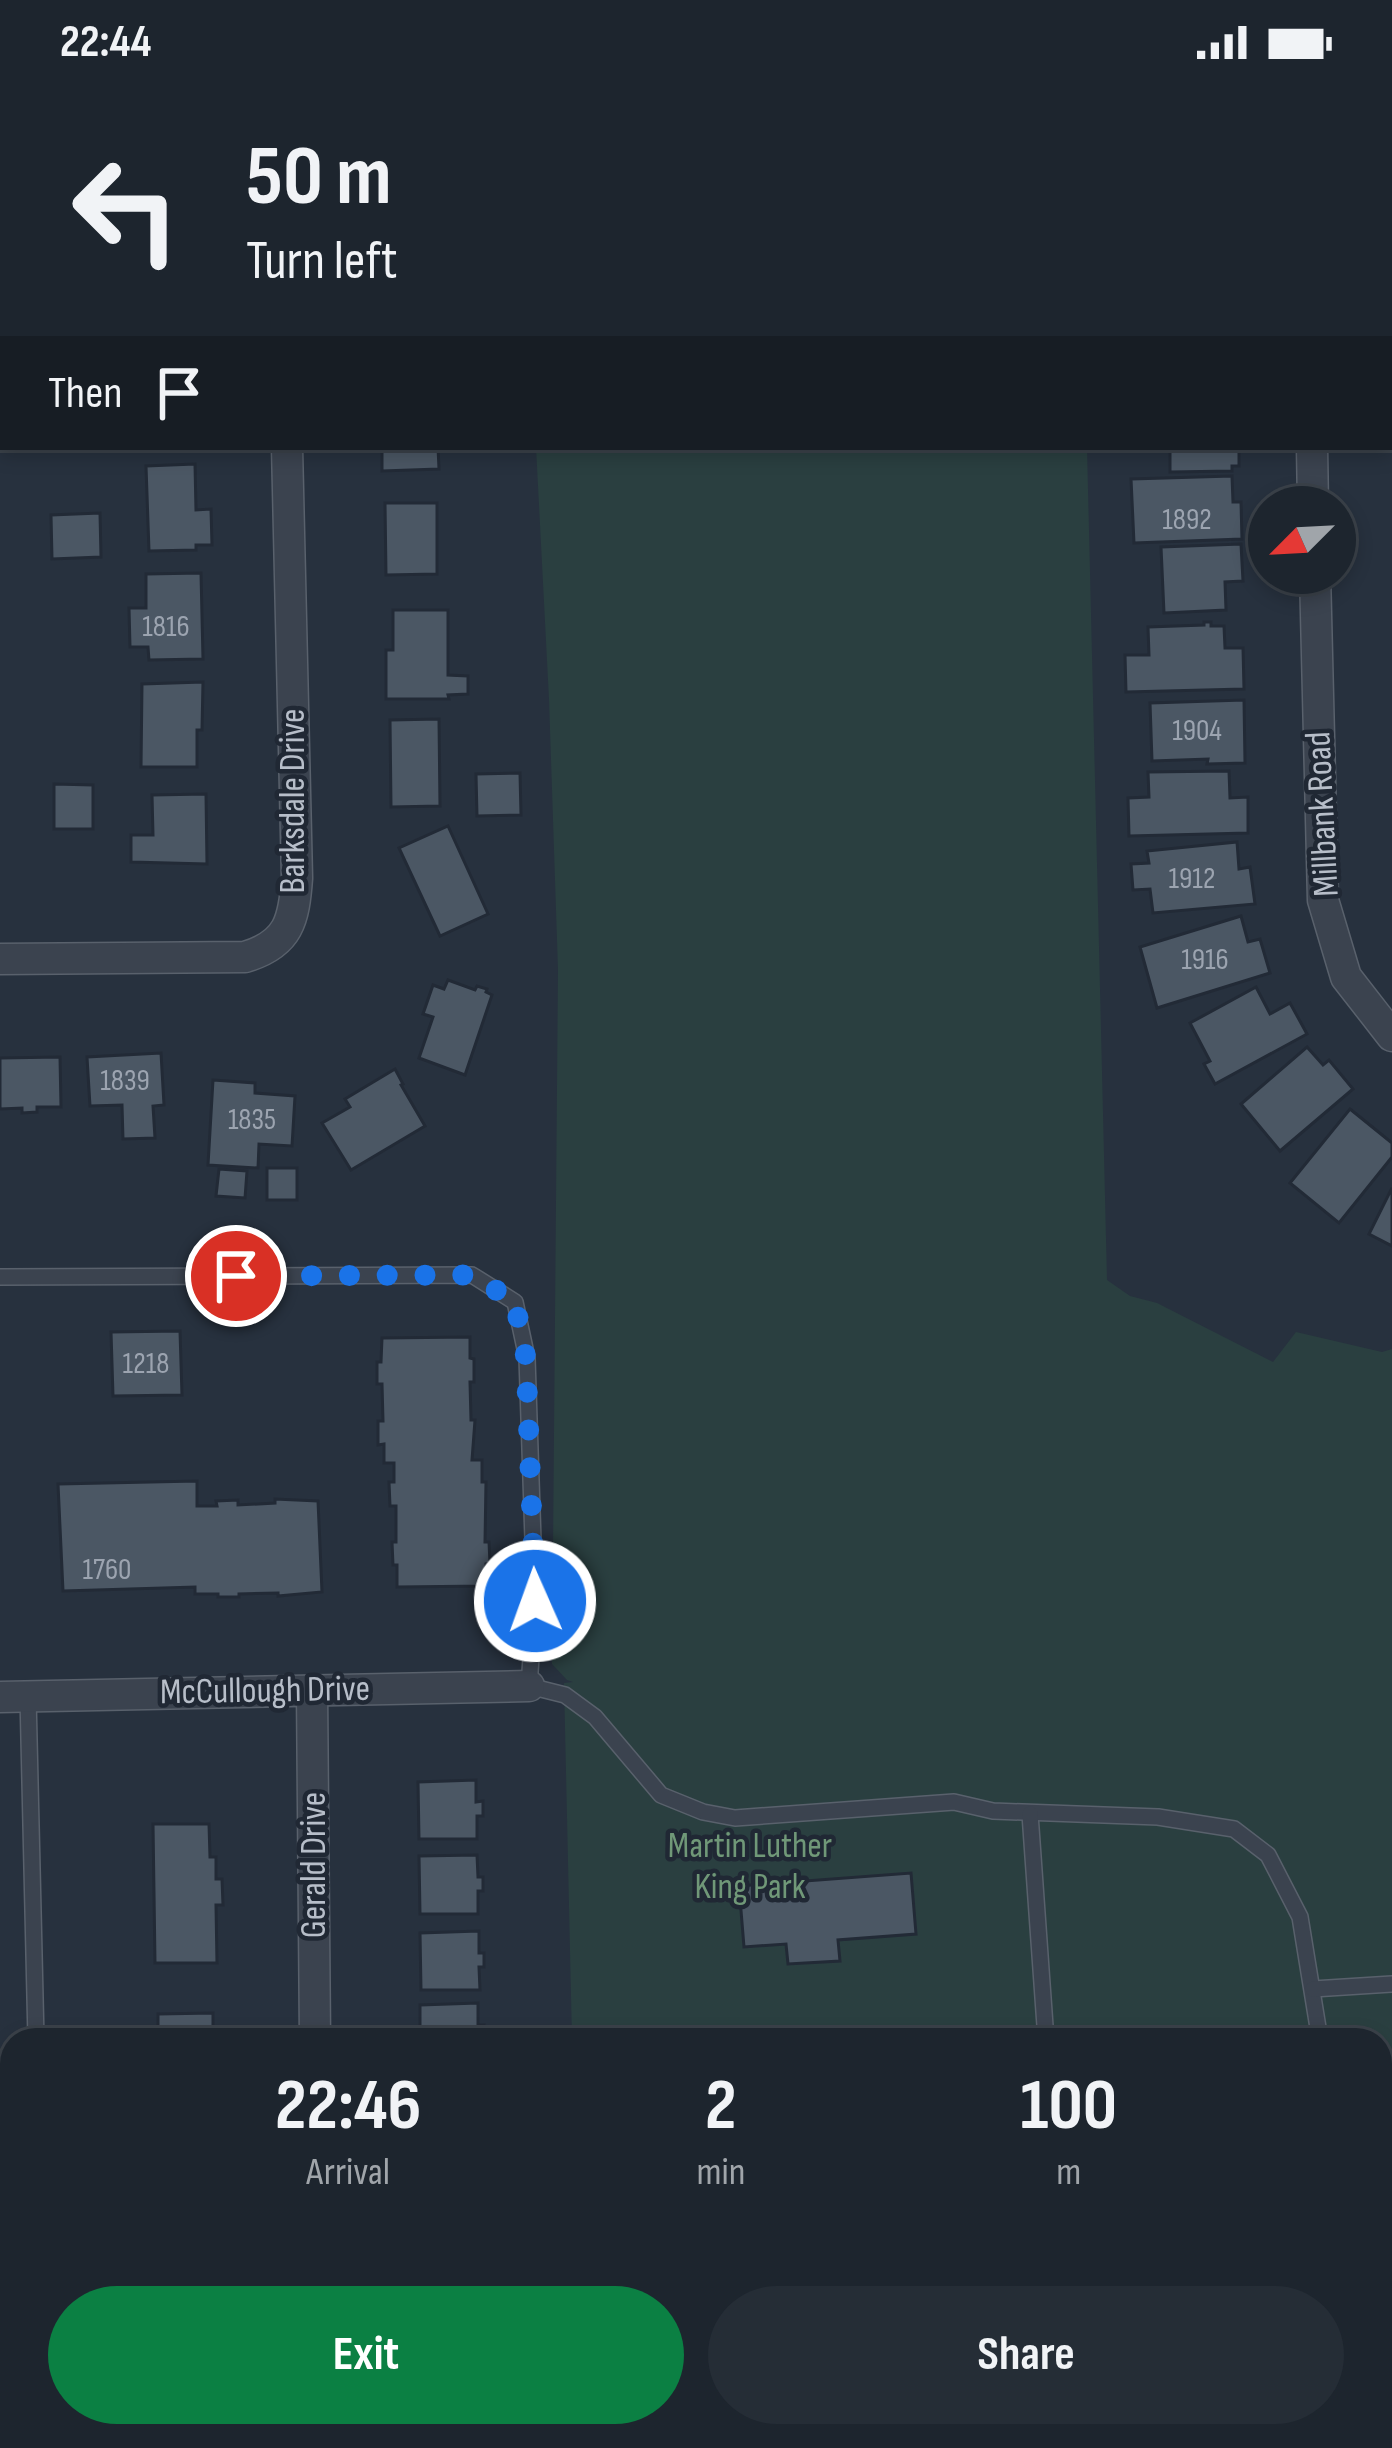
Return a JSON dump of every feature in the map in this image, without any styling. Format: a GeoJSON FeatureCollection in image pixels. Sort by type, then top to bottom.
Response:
{"type":"FeatureCollection","features":[{"type":"Feature","properties":{"kind":"street","name":"Barksdale Drive"},"geometry":{"type":"LineString","coordinates":[[0,959],[245,957],[263,952],[288,927],[297,878],[287,450]]}},
{"type":"Feature","properties":{"kind":"street"},"geometry":{"type":"LineString","coordinates":[[1312,450],[1313,486]]}},
{"type":"Feature","properties":{"kind":"street","name":"Millbank Road"},"geometry":{"type":"LineString","coordinates":[[1316,594],[1323,900],[1346,977],[1392,1036]]}},
{"type":"Feature","properties":{"kind":"street","name":"McCullough Drive"},"geometry":{"type":"LineString","coordinates":[[14,1696],[529,1686]]}},
{"type":"Feature","properties":{"kind":"street","name":"Gerald Drive"},"geometry":{"type":"LineString","coordinates":[[313,1690],[314,2028]]}},
{"type":"Feature","properties":{"kind":"lane"},"geometry":{"type":"LineString","coordinates":[[0,1277],[472,1275],[515,1302],[526,1358],[535,1601],[529,1686],[566,1695],[595,1717],[662,1795],[703,1812],[735,1818],[954,1802],[993,1811],[1158,1817],[1234,1828],[1268,1855],[1300,1917],[1318,2028]]}},
{"type":"Feature","properties":{"kind":"lane"},"geometry":{"type":"LineString","coordinates":[[14,1696],[35,2028]]}},
{"type":"Feature","properties":{"kind":"lane"},"geometry":{"type":"LineString","coordinates":[[1030,1814],[1045,2028]]}},
{"type":"Feature","properties":{"kind":"lane"},"geometry":{"type":"LineString","coordinates":[[1313,1989],[1392,1984]]}},
{"type":"Feature","properties":{"kind":"green space","name":"Martin Luther King Park"},"geometry":{"type":"Polygon","coordinates":[[[536,450],[1087,450],[1107,1280],[1130,1296],[1157,1303],[1273,1362],[1296,1332],[1382,1352],[1392,1349],[1392,2028],[572,2028],[564,1683],[573,1682],[552,1664],[558,970],[536,450]]]}},
{"type":"Feature","properties":{"kind":"building"},"geometry":{"type":"Polygon","coordinates":[[[382,450],[438,450],[439,469],[382,471],[382,450]]]}},
{"type":"Feature","properties":{"kind":"building"},"geometry":{"type":"Polygon","coordinates":[[[1170,450],[1239,450],[1239,466],[1232,466],[1232,471],[1170,472],[1170,450]]]}},
{"type":"Feature","properties":{"kind":"building"},"geometry":{"type":"Polygon","coordinates":[[[195,464],[196,510],[211,509],[212,545],[149,551],[146,466],[195,464]]]}},
{"type":"Feature","properties":{"kind":"building"},"geometry":{"type":"Polygon","coordinates":[[[1232,476],[1233,502],[1241,502],[1242,539],[1134,543],[1131,479],[1232,476]]]}},
{"type":"Feature","properties":{"kind":"building"},"geometry":{"type":"Polygon","coordinates":[[[385,503],[437,503],[437,574],[386,575],[385,503]]]}},
{"type":"Feature","properties":{"kind":"building"},"geometry":{"type":"Polygon","coordinates":[[[100,513],[101,557],[52,559],[51,515],[100,513]]]}},
{"type":"Feature","properties":{"kind":"building"},"geometry":{"type":"Polygon","coordinates":[[[1241,544],[1243,581],[1225,582],[1226,610],[1164,613],[1161,547],[1241,544]]]}},
{"type":"Feature","properties":{"kind":"building"},"geometry":{"type":"Polygon","coordinates":[[[201,573],[203,659],[149,660],[148,647],[130,647],[129,608],[146,608],[146,574],[201,573]]]}},
{"type":"Feature","properties":{"kind":"building"},"geometry":{"type":"Polygon","coordinates":[[[393,610],[448,610],[448,675],[468,676],[468,694],[448,695],[449,699],[386,699],[386,650],[393,650],[393,610]]]}},
{"type":"Feature","properties":{"kind":"building"},"geometry":{"type":"Polygon","coordinates":[[[1204,622],[1224,626],[1225,648],[1243,648],[1244,689],[1126,692],[1125,655],[1149,655],[1148,627],[1204,622]]]}},
{"type":"Feature","properties":{"kind":"building"},"geometry":{"type":"Polygon","coordinates":[[[203,682],[197,767],[141,767],[142,684],[203,682]]]}},
{"type":"Feature","properties":{"kind":"building"},"geometry":{"type":"Polygon","coordinates":[[[1244,700],[1245,763],[1152,761],[1150,703],[1244,700]]]}},
{"type":"Feature","properties":{"kind":"building"},"geometry":{"type":"Polygon","coordinates":[[[439,719],[440,806],[391,807],[390,720],[439,719]]]}},
{"type":"Feature","properties":{"kind":"building"},"geometry":{"type":"Polygon","coordinates":[[[1229,771],[1230,798],[1248,797],[1248,833],[1129,836],[1128,798],[1149,797],[1148,772],[1229,771]]]}},
{"type":"Feature","properties":{"kind":"building"},"geometry":{"type":"Polygon","coordinates":[[[520,773],[521,815],[477,816],[476,774],[520,773]]]}},
{"type":"Feature","properties":{"kind":"building"},"geometry":{"type":"Polygon","coordinates":[[[54,784],[93,785],[93,829],[54,829],[54,784]]]}},
{"type":"Feature","properties":{"kind":"building"},"geometry":{"type":"Polygon","coordinates":[[[206,794],[207,864],[131,862],[131,835],[153,835],[152,795],[206,794]]]}},
{"type":"Feature","properties":{"kind":"building"},"geometry":{"type":"Polygon","coordinates":[[[448,826],[488,914],[440,936],[399,848],[448,826]]]}},
{"type":"Feature","properties":{"kind":"building"},"geometry":{"type":"Polygon","coordinates":[[[1237,842],[1239,869],[1250,867],[1255,904],[1153,913],[1150,889],[1133,890],[1131,864],[1149,863],[1147,851],[1237,842]]]}},
{"type":"Feature","properties":{"kind":"building"},"geometry":{"type":"Polygon","coordinates":[[[1241,916],[1248,942],[1260,939],[1270,973],[1157,1008],[1140,947],[1241,916]]]}},
{"type":"Feature","properties":{"kind":"building"},"geometry":{"type":"Polygon","coordinates":[[[448,980],[475,990],[477,986],[487,989],[492,995],[465,1075],[419,1058],[433,1017],[423,1014],[433,985],[444,989],[448,980]]]}},
{"type":"Feature","properties":{"kind":"building"},"geometry":{"type":"Polygon","coordinates":[[[1256,987],[1270,1014],[1290,1003],[1307,1034],[1215,1084],[1204,1064],[1210,1061],[1190,1023],[1256,987]]]}},
{"type":"Feature","properties":{"kind":"building"},"geometry":{"type":"Polygon","coordinates":[[[1307,1047],[1323,1065],[1329,1060],[1353,1089],[1280,1151],[1241,1104],[1307,1047]]]}},
{"type":"Feature","properties":{"kind":"building"},"geometry":{"type":"Polygon","coordinates":[[[161,1053],[164,1105],[153,1106],[155,1138],[123,1139],[122,1105],[90,1106],[87,1057],[161,1053]]]}},
{"type":"Feature","properties":{"kind":"building"},"geometry":{"type":"Polygon","coordinates":[[[60,1057],[61,1107],[37,1107],[37,1112],[22,1113],[22,1108],[0,1109],[0,1058],[60,1057]]]}},
{"type":"Feature","properties":{"kind":"building"},"geometry":{"type":"Polygon","coordinates":[[[395,1069],[425,1126],[351,1170],[322,1123],[350,1107],[345,1099],[395,1069]]]}},
{"type":"Feature","properties":{"kind":"building"},"geometry":{"type":"Polygon","coordinates":[[[213,1080],[255,1083],[255,1093],[295,1096],[292,1146],[259,1144],[258,1168],[208,1165],[213,1080]]]}},
{"type":"Feature","properties":{"kind":"building"},"geometry":{"type":"Polygon","coordinates":[[[1350,1109],[1392,1143],[1392,1157],[1339,1223],[1290,1183],[1350,1109]]]}},
{"type":"Feature","properties":{"kind":"building"},"geometry":{"type":"Polygon","coordinates":[[[267,1168],[297,1168],[297,1200],[267,1200],[267,1168]]]}},
{"type":"Feature","properties":{"kind":"building"},"geometry":{"type":"Polygon","coordinates":[[[219,1169],[247,1171],[245,1198],[216,1196],[219,1169]]]}},
{"type":"Feature","properties":{"kind":"building"},"geometry":{"type":"Polygon","coordinates":[[[1392,1188],[1392,1246],[1369,1234],[1392,1188]]]}},
{"type":"Feature","properties":{"kind":"building"},"geometry":{"type":"Polygon","coordinates":[[[180,1331],[182,1395],[113,1396],[111,1332],[180,1331]]]}},
{"type":"Feature","properties":{"kind":"building"},"geometry":{"type":"Polygon","coordinates":[[[470,1337],[470,1358],[474,1359],[471,1420],[475,1420],[472,1460],[482,1460],[482,1482],[486,1482],[485,1542],[489,1542],[490,1563],[486,1564],[486,1586],[397,1587],[392,1542],[396,1542],[396,1506],[390,1506],[389,1482],[394,1482],[394,1463],[384,1463],[384,1444],[378,1445],[378,1421],[383,1421],[377,1362],[381,1362],[382,1338],[470,1337]]]}},
{"type":"Feature","properties":{"kind":"building"},"geometry":{"type":"Polygon","coordinates":[[[197,1481],[197,1506],[238,1500],[238,1505],[275,1503],[275,1499],[318,1501],[322,1592],[218,1597],[195,1594],[195,1587],[63,1591],[58,1484],[197,1481]]]}},
{"type":"Feature","properties":{"kind":"building"},"geometry":{"type":"Polygon","coordinates":[[[476,1780],[476,1802],[483,1801],[477,1839],[419,1839],[418,1782],[476,1780]]]}},
{"type":"Feature","properties":{"kind":"building"},"geometry":{"type":"Polygon","coordinates":[[[153,1824],[209,1824],[210,1857],[216,1857],[216,1879],[222,1879],[223,1905],[216,1905],[217,1963],[155,1963],[153,1824]]]}},
{"type":"Feature","properties":{"kind":"building"},"geometry":{"type":"Polygon","coordinates":[[[477,1855],[478,1877],[483,1877],[478,1914],[420,1914],[419,1856],[477,1855]]]}},
{"type":"Feature","properties":{"kind":"building"},"geometry":{"type":"Polygon","coordinates":[[[911,1873],[916,1934],[838,1940],[840,1961],[788,1964],[786,1944],[744,1947],[739,1886],[911,1873]]]}},
{"type":"Feature","properties":{"kind":"building"},"geometry":{"type":"Polygon","coordinates":[[[479,1931],[479,1953],[484,1953],[480,1990],[421,1990],[420,1933],[479,1931]]]}},
{"type":"Feature","properties":{"kind":"building"},"geometry":{"type":"Polygon","coordinates":[[[478,2003],[478,2025],[484,2028],[420,2028],[420,2005],[478,2003]]]}},
{"type":"Feature","properties":{"kind":"building"},"geometry":{"type":"Polygon","coordinates":[[[213,2013],[213,2028],[158,2028],[158,2014],[213,2013]]]}},
{"type":"Feature","properties":{"kind":"route"},"geometry":{"type":"LineString","coordinates":[[236,1276],[472,1275],[515,1302],[526,1358],[535,1601]]}}]}
